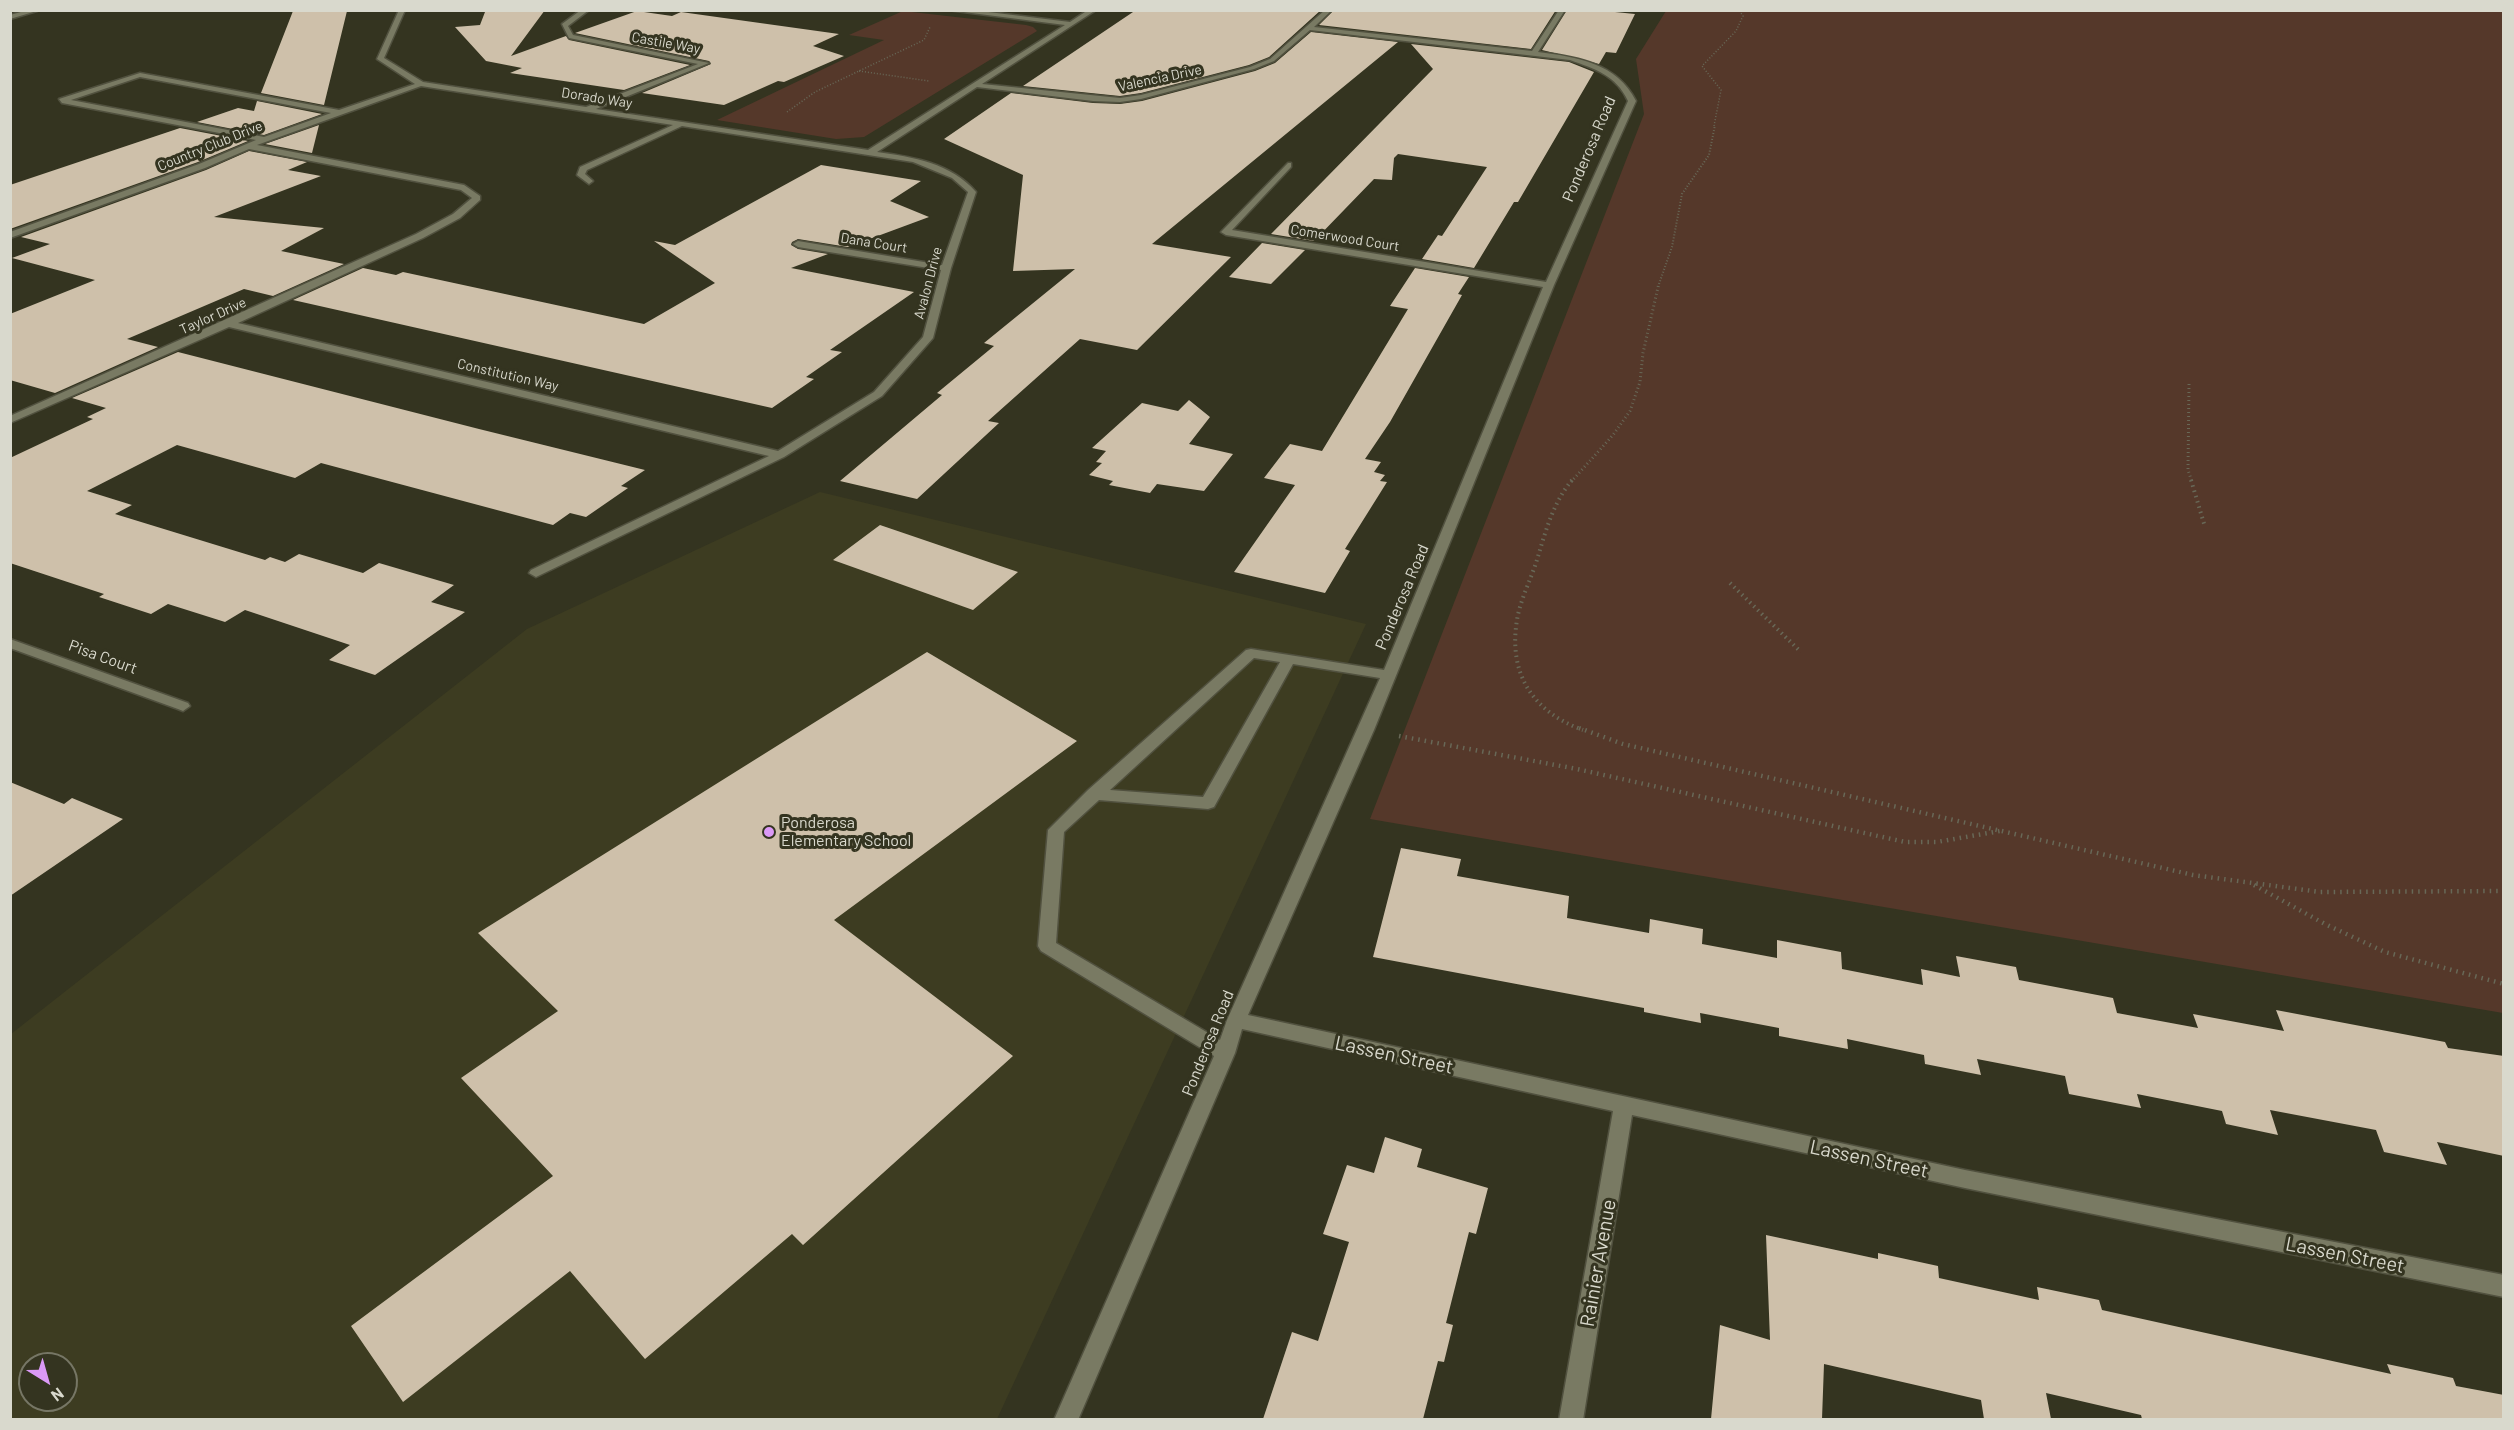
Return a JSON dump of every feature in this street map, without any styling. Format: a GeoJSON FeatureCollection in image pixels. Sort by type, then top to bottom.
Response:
{"type":"FeatureCollection","features":[{"type":"Feature","properties":{"kind":"street"},"geometry":{"type":"LineString","coordinates":[[10,17],[36,10]]}},
{"type":"Feature","properties":{"kind":"street","name":"Dorado Way"},"geometry":{"type":"LineString","coordinates":[[402,10],[380,59],[421,84],[869,153]]}},
{"type":"Feature","properties":{"kind":"street","name":"Castile Way"},"geometry":{"type":"LineString","coordinates":[[586,10],[564,25],[572,37],[706,63],[586,110]]}},
{"type":"Feature","properties":{"kind":"street"},"geometry":{"type":"LineString","coordinates":[[951,10],[1071,24]]}},
{"type":"Feature","properties":{"kind":"street"},"geometry":{"type":"LineString","coordinates":[[869,153],[1093,10]]}},
{"type":"Feature","properties":{"kind":"street","name":"Valencia Drive"},"geometry":{"type":"LineString","coordinates":[[975,84],[1093,99],[1120,100],[1141,97],[1252,68],[1272,60],[1329,10]]}},
{"type":"Feature","properties":{"kind":"street"},"geometry":{"type":"LineString","coordinates":[[1535,52],[1562,10]]}},
{"type":"Feature","properties":{"kind":"street","name":"Ponderosa Road"},"geometry":{"type":"LineString","coordinates":[[1066,1419],[1225,1053],[1236,1020],[1389,675],[1550,285],[1632,100],[1625,84],[1603,69],[1571,58],[1535,52],[1310,28]]}},
{"type":"Feature","properties":{"kind":"street"},"geometry":{"type":"LineString","coordinates":[[264,139],[62,101],[140,75],[339,112]]}},
{"type":"Feature","properties":{"kind":"street","name":"Country Club Drive"},"geometry":{"type":"LineString","coordinates":[[10,235],[202,165],[264,139],[421,84]]}},
{"type":"Feature","properties":{"kind":"street"},"geometry":{"type":"LineString","coordinates":[[589,181],[581,175],[583,169],[679,125]]}},
{"type":"Feature","properties":{"kind":"street","name":"Taylor Drive"},"geometry":{"type":"LineString","coordinates":[[10,420],[229,324],[425,233],[472,206],[477,198],[464,188],[247,146]]}},
{"type":"Feature","properties":{"kind":"street","name":"Avalon Drive"},"geometry":{"type":"LineString","coordinates":[[536,573],[780,455],[878,394],[928,338],[946,268],[972,192],[955,176],[915,160],[869,153]]}},
{"type":"Feature","properties":{"kind":"street","name":"Comerwood Court"},"geometry":{"type":"LineString","coordinates":[[1288,165],[1226,232],[1550,285]]}},
{"type":"Feature","properties":{"kind":"street","name":"Dana Court"},"geometry":{"type":"LineString","coordinates":[[798,244],[946,268]]}},
{"type":"Feature","properties":{"kind":"street","name":"Constitution Way"},"geometry":{"type":"LineString","coordinates":[[229,324],[780,455]]}},
{"type":"Feature","properties":{"kind":"street","name":"Pisa Court"},"geometry":{"type":"LineString","coordinates":[[10,642],[183,706]]}},
{"type":"Feature","properties":{"kind":"street"},"geometry":{"type":"LineString","coordinates":[[1225,1053],[1047,946],[1056,830],[1251,653],[1389,675]]}},
{"type":"Feature","properties":{"kind":"street"},"geometry":{"type":"LineString","coordinates":[[1094,794],[1208,803],[1289,659]]}},
{"type":"Feature","properties":{"kind":"street","name":"Lassen Street"},"geometry":{"type":"LineString","coordinates":[[1236,1020],[1965,1179],[2504,1286]]}},
{"type":"Feature","properties":{"kind":"street","name":"Rainier Avenue"},"geometry":{"type":"LineString","coordinates":[[1571,1419],[1624,1106]]}},
{"type":"Feature","properties":{"kind":"path"},"geometry":{"type":"LineString","coordinates":[[1739,10],[1743,16],[1738,32],[1709,56],[1702,66],[1705,73],[1721,90],[1711,148],[1703,167],[1682,194],[1672,247],[1661,276],[1643,353],[1640,382],[1630,411],[1613,435],[1570,483],[1553,510],[1517,620],[1517,660],[1526,689],[1544,710],[1575,727],[1623,744],[2193,875],[2320,892],[2504,891]]}},
{"type":"Feature","properties":{"kind":"path"},"geometry":{"type":"LineString","coordinates":[[744,134],[783,116],[815,92],[924,40],[933,20]]}},
{"type":"Feature","properties":{"kind":"path"},"geometry":{"type":"LineString","coordinates":[[858,71],[975,84]]}},
{"type":"Feature","properties":{"kind":"path"},"geometry":{"type":"LineString","coordinates":[[2189,384],[2188,470],[2205,527]]}},
{"type":"Feature","properties":{"kind":"path"},"geometry":{"type":"LineString","coordinates":[[1730,583],[1801,651]]}},
{"type":"Feature","properties":{"kind":"path"},"geometry":{"type":"LineString","coordinates":[[1365,730],[1577,769],[1905,843],[1937,842],[2003,830]]}},
{"type":"Feature","properties":{"kind":"path"},"geometry":{"type":"LineString","coordinates":[[2251,883],[2325,924],[2385,952],[2504,984]]}},
{"type":"Feature","properties":{"kind":"shaded area"},"geometry":{"type":"Polygon","coordinates":[[[903,11],[1026,25],[1037,31],[864,137],[836,139],[717,120],[884,40],[849,35],[903,11]]]}},
{"type":"Feature","properties":{"kind":"shaded area"},"geometry":{"type":"Polygon","coordinates":[[[1666,11],[2503,11],[2503,1013],[1370,819],[1644,114],[1636,59],[1666,11]]]}},
{"type":"Feature","properties":{"kind":"shaded area","name":"Ponderosa Elementary School"},"geometry":{"type":"Polygon","coordinates":[[[820,492],[1366,624],[997,1419],[11,1420],[11,1034],[527,629],[820,492]]]}},
{"type":"Feature","properties":{"kind":"building"},"geometry":{"type":"Polygon","coordinates":[[[545,10],[511,56],[566,36],[569,40],[690,65],[624,90],[510,73],[522,68],[486,61],[455,27],[480,25],[485,12],[545,10]]]}},
{"type":"Feature","properties":{"kind":"building"},"geometry":{"type":"Polygon","coordinates":[[[1136,10],[1321,10],[1269,57],[1249,65],[1141,93],[1120,96],[1023,86],[1136,10]]]}},
{"type":"Feature","properties":{"kind":"building"},"geometry":{"type":"Polygon","coordinates":[[[1334,10],[1556,10],[1531,49],[1319,25],[1334,10]]]}},
{"type":"Feature","properties":{"kind":"building"},"geometry":{"type":"Polygon","coordinates":[[[1567,10],[1635,14],[1616,53],[1606,52],[1599,64],[1542,50],[1567,10]]]}},
{"type":"Feature","properties":{"kind":"building"},"geometry":{"type":"Polygon","coordinates":[[[293,11],[347,11],[324,105],[261,93],[293,11]]]}},
{"type":"Feature","properties":{"kind":"building"},"geometry":{"type":"Polygon","coordinates":[[[637,11],[672,16],[681,12],[839,34],[813,46],[844,56],[784,82],[778,81],[724,105],[642,93],[711,64],[709,61],[575,33],[637,11]]]}},
{"type":"Feature","properties":{"kind":"building"},"geometry":{"type":"Polygon","coordinates":[[[1311,32],[1398,42],[1152,244],[1231,257],[1137,350],[1080,339],[988,421],[999,423],[917,499],[840,481],[942,395],[937,393],[994,346],[984,343],[1075,269],[1013,271],[1023,175],[944,139],[1011,93],[1093,103],[1120,104],[1142,101],[1255,71],[1275,63],[1311,32]]]}},
{"type":"Feature","properties":{"kind":"building"},"geometry":{"type":"Polygon","coordinates":[[[1411,44],[1569,62],[1594,72],[1518,202],[1514,202],[1474,268],[1422,259],[1438,235],[1442,236],[1487,167],[1398,154],[1394,158],[1392,180],[1374,179],[1314,241],[1271,234],[1433,69],[1411,44]]]}},
{"type":"Feature","properties":{"kind":"building"},"geometry":{"type":"Polygon","coordinates":[[[257,101],[322,114],[264,135],[197,122],[238,108],[254,111],[257,101]]]}},
{"type":"Feature","properties":{"kind":"building"},"geometry":{"type":"Polygon","coordinates":[[[319,125],[312,153],[265,144],[319,125]]]}},
{"type":"Feature","properties":{"kind":"building"},"geometry":{"type":"Polygon","coordinates":[[[180,128],[248,141],[198,162],[10,229],[10,185],[180,128]]]}},
{"type":"Feature","properties":{"kind":"building"},"geometry":{"type":"Polygon","coordinates":[[[249,151],[307,162],[288,170],[321,176],[214,217],[324,228],[281,251],[344,264],[273,296],[244,289],[127,339],[158,347],[55,393],[10,380],[10,314],[95,280],[12,258],[50,244],[21,237],[206,170],[249,151]]]}},
{"type":"Feature","properties":{"kind":"building"},"geometry":{"type":"Polygon","coordinates":[[[821,165],[921,181],[890,201],[929,217],[848,247],[798,239],[791,245],[798,249],[828,254],[791,268],[914,292],[830,350],[842,352],[806,377],[814,379],[772,408],[293,300],[363,268],[396,275],[403,272],[644,324],[715,283],[654,241],[675,245],[821,165]]]}},
{"type":"Feature","properties":{"kind":"building"},"geometry":{"type":"Polygon","coordinates":[[[1262,243],[1305,250],[1271,284],[1229,277],[1262,243]]]}},
{"type":"Feature","properties":{"kind":"building"},"geometry":{"type":"Polygon","coordinates":[[[1415,268],[1469,277],[1458,294],[1462,295],[1390,422],[1365,459],[1381,462],[1374,472],[1385,475],[1380,481],[1387,482],[1345,549],[1350,551],[1325,593],[1234,572],[1295,485],[1264,478],[1290,444],[1322,451],[1408,309],[1390,306],[1415,268]]]}},
{"type":"Feature","properties":{"kind":"building"},"geometry":{"type":"Polygon","coordinates":[[[178,352],[645,470],[621,486],[628,488],[586,517],[570,513],[553,525],[321,463],[295,478],[177,445],[87,491],[132,505],[115,514],[265,560],[270,557],[285,562],[299,554],[363,573],[379,563],[454,585],[431,602],[465,612],[375,675],[329,660],[350,645],[245,610],[225,622],[168,604],[151,614],[99,597],[104,594],[10,563],[10,458],[93,419],[87,417],[106,408],[72,398],[178,352]]]}},
{"type":"Feature","properties":{"kind":"building"},"geometry":{"type":"Polygon","coordinates":[[[1189,400],[1210,417],[1189,444],[1233,454],[1204,491],[1157,484],[1150,493],[1109,485],[1113,481],[1089,475],[1102,463],[1096,462],[1106,451],[1092,448],[1142,403],[1178,411],[1189,400]]]}},
{"type":"Feature","properties":{"kind":"building"},"geometry":{"type":"Polygon","coordinates":[[[880,525],[1018,572],[973,610],[833,560],[880,525]]]}},
{"type":"Feature","properties":{"kind":"building"},"geometry":{"type":"Polygon","coordinates":[[[927,652],[1077,741],[834,920],[1013,1056],[803,1245],[792,1234],[645,1359],[570,1271],[403,1402],[351,1326],[553,1176],[461,1078],[558,1011],[478,933],[927,652]]]}},
{"type":"Feature","properties":{"kind":"building"},"geometry":{"type":"Polygon","coordinates":[[[10,782],[64,804],[72,798],[123,819],[10,896],[10,782]]]}},
{"type":"Feature","properties":{"kind":"building"},"geometry":{"type":"Polygon","coordinates":[[[1401,848],[1461,859],[1457,876],[1569,896],[1567,918],[1649,933],[1650,919],[1703,929],[1702,944],[1777,958],[1777,940],[1841,952],[1842,969],[1923,985],[1921,969],[1960,977],[1956,956],[2016,967],[2019,980],[2113,998],[2117,1013],[2198,1028],[2193,1014],[2284,1031],[2276,1010],[2445,1042],[2448,1048],[2504,1056],[2504,1156],[2437,1142],[2447,1165],[2384,1152],[2376,1130],[2270,1110],[2278,1135],[2226,1124],[2222,1111],[2137,1094],[2141,1108],[2069,1094],[2065,1076],[1977,1059],[1981,1075],[1925,1064],[1924,1055],[1847,1039],[1848,1049],[1779,1036],[1779,1028],[1700,1013],[1701,1023],[1644,1012],[1644,1008],[1373,957],[1401,848]]]}},
{"type":"Feature","properties":{"kind":"building"},"geometry":{"type":"Polygon","coordinates":[[[1385,1137],[1422,1149],[1417,1167],[1488,1188],[1476,1234],[1469,1232],[1446,1323],[1453,1325],[1444,1362],[1438,1361],[1423,1419],[1263,1419],[1292,1332],[1318,1341],[1349,1242],[1323,1234],[1347,1165],[1374,1173],[1385,1137]]]}},
{"type":"Feature","properties":{"kind":"building"},"geometry":{"type":"Polygon","coordinates":[[[1766,1235],[1878,1259],[1878,1253],[1938,1266],[1939,1278],[2039,1300],[2037,1287],[2099,1300],[2102,1310],[2391,1374],[2387,1364],[2453,1378],[2456,1386],[2504,1395],[2504,1419],[2142,1419],[2141,1415],[2046,1393],[2051,1419],[1984,1419],[1981,1400],[1824,1364],[1822,1419],[1711,1419],[1720,1325],[1770,1340],[1766,1235]]]}},
{"type":"Feature","properties":{"kind":"place","name":"Ponderosa Elementary School"},"geometry":{"type":"Point","coordinates":[769,832]}}]}
